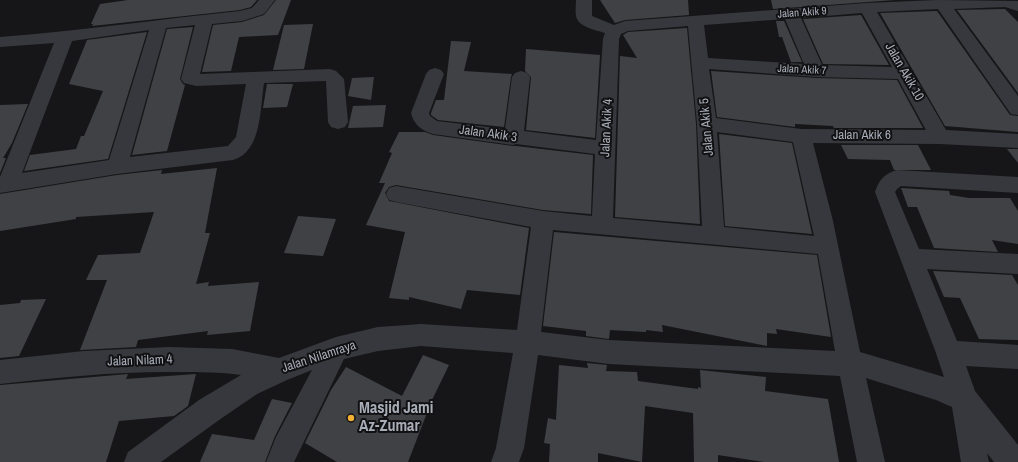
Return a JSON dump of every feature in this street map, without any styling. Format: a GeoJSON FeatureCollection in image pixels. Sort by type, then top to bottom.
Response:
{"type":"FeatureCollection","features":[{"type":"Feature","properties":{"kind":"street"},"geometry":{"type":"LineString","coordinates":[[0,42],[65,37],[160,24],[242,16],[261,10],[267,0]]}},
{"type":"Feature","properties":{"kind":"street"},"geometry":{"type":"LineString","coordinates":[[584,0],[584,18],[614,31]]}},
{"type":"Feature","properties":{"kind":"street","name":"Jalan Akik 9"},"geometry":{"type":"LineString","coordinates":[[614,31],[625,26],[867,8],[996,2],[1017,6]]}},
{"type":"Feature","properties":{"kind":"street"},"geometry":{"type":"LineString","coordinates":[[942,4],[1018,109]]}},
{"type":"Feature","properties":{"kind":"street","name":"Jalan Akik 10"},"geometry":{"type":"LineString","coordinates":[[867,8],[940,137]]}},
{"type":"Feature","properties":{"kind":"street"},"geometry":{"type":"LineString","coordinates":[[791,14],[816,71]]}},
{"type":"Feature","properties":{"kind":"street"},"geometry":{"type":"LineString","coordinates":[[206,20],[190,79],[330,75],[335,79],[338,122]]}},
{"type":"Feature","properties":{"kind":"street","name":"Jalan Akik 5"},"geometry":{"type":"LineString","coordinates":[[695,20],[707,124],[714,236]]}},
{"type":"Feature","properties":{"kind":"street"},"geometry":{"type":"LineString","coordinates":[[117,166],[160,24]]}},
{"type":"Feature","properties":{"kind":"street","name":"Jalan Akik 4"},"geometry":{"type":"LineString","coordinates":[[602,225],[611,39],[614,31]]}},
{"type":"Feature","properties":{"kind":"street"},"geometry":{"type":"LineString","coordinates":[[4,184],[65,37]]}},
{"type":"Feature","properties":{"kind":"street","name":"Jalan Akik 7"},"geometry":{"type":"LineString","coordinates":[[700,63],[816,71],[904,73]]}},
{"type":"Feature","properties":{"kind":"street","name":"Jalan Akik 3"},"geometry":{"type":"LineString","coordinates":[[435,74],[420,113],[420,117],[425,123],[433,127],[513,138],[606,148]]}},
{"type":"Feature","properties":{"kind":"street"},"geometry":{"type":"LineString","coordinates":[[4,184],[117,166],[233,153],[243,144],[246,137],[256,77]]}},
{"type":"Feature","properties":{"kind":"street"},"geometry":{"type":"LineString","coordinates":[[513,138],[520,78]]}},
{"type":"Feature","properties":{"kind":"street","name":"Jalan Akik 6"},"geometry":{"type":"LineString","coordinates":[[707,124],[801,136],[940,137],[1018,141]]}},
{"type":"Feature","properties":{"kind":"street"},"geometry":{"type":"LineString","coordinates":[[801,136],[810,167],[855,364],[870,462]]}},
{"type":"Feature","properties":{"kind":"street"},"geometry":{"type":"LineString","coordinates":[[975,462],[964,398],[950,353],[885,192],[886,187],[892,180],[908,177],[1018,184]]}},
{"type":"Feature","properties":{"kind":"street"},"geometry":{"type":"LineString","coordinates":[[396,194],[543,220],[827,246]]}},
{"type":"Feature","properties":{"kind":"street"},"geometry":{"type":"LineString","coordinates":[[505,462],[510,448],[528,342],[543,220]]}},
{"type":"Feature","properties":{"kind":"street"},"geometry":{"type":"LineString","coordinates":[[911,258],[1018,264]]}},
{"type":"Feature","properties":{"kind":"street","name":"Jalan Nilamraya"},"geometry":{"type":"LineString","coordinates":[[138,462],[209,410],[248,385],[279,370],[336,349],[378,339],[421,335],[528,342],[609,352],[855,364],[940,388],[964,398]]}},
{"type":"Feature","properties":{"kind":"street"},"geometry":{"type":"LineString","coordinates":[[280,462],[286,447],[336,349]]}},
{"type":"Feature","properties":{"kind":"street"},"geometry":{"type":"LineString","coordinates":[[950,353],[1018,357]]}},
{"type":"Feature","properties":{"kind":"street","name":"Jalan Nilam 4"},"geometry":{"type":"LineString","coordinates":[[0,372],[59,365],[171,360],[227,361],[279,370]]}},
{"type":"Feature","properties":{"kind":"street"},"geometry":{"type":"LineString","coordinates":[[964,398],[1005,453],[1017,462]]}},
{"type":"Feature","properties":{"kind":"building"},"geometry":{"type":"Polygon","coordinates":[[[128,0],[257,0],[251,7],[240,10],[92,26],[93,24],[91,24],[100,4],[128,0]]]}},
{"type":"Feature","properties":{"kind":"building"},"geometry":{"type":"Polygon","coordinates":[[[276,0],[291,0],[278,35],[239,37],[231,71],[202,72],[213,25],[242,22],[264,15],[276,0]]]}},
{"type":"Feature","properties":{"kind":"building"},"geometry":{"type":"Polygon","coordinates":[[[600,0],[688,0],[689,15],[625,20],[615,23],[600,0]]]}},
{"type":"Feature","properties":{"kind":"building"},"geometry":{"type":"Polygon","coordinates":[[[771,0],[895,0],[773,9],[771,0]]]}},
{"type":"Feature","properties":{"kind":"building"},"geometry":{"type":"Polygon","coordinates":[[[1005,9],[1018,22],[1018,93],[957,10],[1005,9]]]}},
{"type":"Feature","properties":{"kind":"building"},"geometry":{"type":"Polygon","coordinates":[[[937,11],[1010,115],[1018,116],[1018,132],[945,126],[880,13],[937,11]]]}},
{"type":"Feature","properties":{"kind":"building"},"geometry":{"type":"Polygon","coordinates":[[[861,15],[889,65],[823,64],[803,19],[861,15]]]}},
{"type":"Feature","properties":{"kind":"building"},"geometry":{"type":"Polygon","coordinates":[[[776,21],[784,21],[802,62],[791,62],[782,37],[779,37],[776,21]]]}},
{"type":"Feature","properties":{"kind":"building"},"geometry":{"type":"Polygon","coordinates":[[[313,24],[304,69],[273,70],[284,25],[313,24]]]}},
{"type":"Feature","properties":{"kind":"building"},"geometry":{"type":"Polygon","coordinates":[[[193,27],[180,79],[185,85],[167,151],[132,155],[167,29],[193,27]]]}},
{"type":"Feature","properties":{"kind":"building"},"geometry":{"type":"Polygon","coordinates":[[[687,28],[696,124],[700,224],[615,217],[620,56],[637,58],[623,35],[628,32],[687,28]]]}},
{"type":"Feature","properties":{"kind":"building"},"geometry":{"type":"Polygon","coordinates":[[[147,32],[108,159],[24,171],[30,155],[76,149],[81,136],[84,136],[103,91],[69,84],[87,40],[147,32]]]}},
{"type":"Feature","properties":{"kind":"building"},"geometry":{"type":"Polygon","coordinates":[[[451,41],[471,42],[464,71],[512,74],[504,127],[438,120],[431,115],[436,100],[444,100],[451,41]]]}},
{"type":"Feature","properties":{"kind":"building"},"geometry":{"type":"Polygon","coordinates":[[[526,49],[600,55],[595,138],[526,130],[531,77],[525,71],[526,49]]]}},
{"type":"Feature","properties":{"kind":"building"},"geometry":{"type":"Polygon","coordinates":[[[711,71],[816,78],[897,80],[923,128],[834,128],[833,126],[795,124],[795,127],[717,117],[711,71]]]}},
{"type":"Feature","properties":{"kind":"building"},"geometry":{"type":"Polygon","coordinates":[[[374,77],[371,100],[348,96],[352,78],[374,77]]]}},
{"type":"Feature","properties":{"kind":"building"},"geometry":{"type":"Polygon","coordinates":[[[267,84],[293,84],[287,107],[263,108],[267,84]]]}},
{"type":"Feature","properties":{"kind":"building"},"geometry":{"type":"Polygon","coordinates":[[[28,104],[12,143],[3,158],[6,158],[0,173],[0,105],[28,104]]]}},
{"type":"Feature","properties":{"kind":"building"},"geometry":{"type":"Polygon","coordinates":[[[386,105],[383,127],[348,128],[353,106],[386,105]]]}},
{"type":"Feature","properties":{"kind":"building"},"geometry":{"type":"Polygon","coordinates":[[[399,132],[425,132],[433,135],[513,146],[593,155],[591,214],[543,210],[396,185],[389,187],[385,193],[389,201],[529,228],[520,295],[467,290],[461,309],[409,297],[409,300],[389,298],[405,232],[366,225],[385,183],[379,183],[392,153],[389,152],[399,132]]]}},
{"type":"Feature","properties":{"kind":"building"},"geometry":{"type":"Polygon","coordinates":[[[719,134],[792,143],[812,234],[725,226],[719,134]]]}},
{"type":"Feature","properties":{"kind":"building"},"geometry":{"type":"Polygon","coordinates":[[[841,145],[918,145],[931,170],[894,170],[890,160],[848,159],[841,145]]]}},
{"type":"Feature","properties":{"kind":"building"},"geometry":{"type":"Polygon","coordinates":[[[1007,149],[1018,149],[1018,163],[1007,149]]]}},
{"type":"Feature","properties":{"kind":"building"},"geometry":{"type":"Polygon","coordinates":[[[217,168],[205,233],[210,233],[196,284],[209,282],[208,286],[259,282],[250,331],[207,335],[208,331],[138,340],[136,347],[80,350],[107,280],[86,280],[98,255],[140,253],[154,212],[76,217],[76,219],[0,231],[0,194],[117,175],[162,170],[161,174],[217,168]]]}},
{"type":"Feature","properties":{"kind":"building"},"geometry":{"type":"Polygon","coordinates":[[[901,188],[949,191],[950,195],[969,198],[1010,198],[1018,211],[1018,244],[992,240],[998,252],[934,248],[917,207],[908,207],[901,188]]]}},
{"type":"Feature","properties":{"kind":"building"},"geometry":{"type":"Polygon","coordinates":[[[298,216],[336,219],[323,256],[284,253],[298,216]]]}},
{"type":"Feature","properties":{"kind":"building"},"geometry":{"type":"Polygon","coordinates":[[[554,232],[817,255],[831,337],[776,329],[777,334],[767,333],[767,346],[662,325],[663,332],[646,330],[646,332],[610,330],[609,339],[586,336],[586,331],[543,326],[554,232]]]}},
{"type":"Feature","properties":{"kind":"building"},"geometry":{"type":"Polygon","coordinates":[[[933,271],[1012,275],[1018,285],[1018,340],[979,339],[960,298],[944,297],[933,271]]]}},
{"type":"Feature","properties":{"kind":"building"},"geometry":{"type":"Polygon","coordinates":[[[46,299],[19,356],[0,358],[0,305],[20,303],[21,300],[46,299]]]}},
{"type":"Feature","properties":{"kind":"building","name":"Masjid Jami Az-Zumar"},"geometry":{"type":"Polygon","coordinates":[[[423,355],[449,365],[432,400],[408,462],[337,462],[305,443],[331,390],[346,367],[402,396],[423,355]]]}},
{"type":"Feature","properties":{"kind":"building"},"geometry":{"type":"Polygon","coordinates":[[[587,363],[607,365],[606,371],[637,372],[638,381],[698,389],[698,387],[701,388],[700,370],[766,377],[765,391],[828,399],[839,462],[764,462],[718,455],[718,462],[694,462],[693,413],[645,406],[642,462],[598,453],[598,462],[549,462],[550,444],[544,443],[548,418],[556,420],[559,365],[588,368],[587,363]]]}},
{"type":"Feature","properties":{"kind":"building"},"geometry":{"type":"Polygon","coordinates":[[[128,374],[126,379],[196,374],[188,406],[174,416],[119,421],[106,462],[0,462],[0,385],[128,374]]]}},
{"type":"Feature","properties":{"kind":"building"},"geometry":{"type":"Polygon","coordinates":[[[272,399],[292,403],[275,436],[265,462],[200,462],[212,434],[254,440],[272,399]]]}},
{"type":"Feature","properties":{"kind":"place","name":"Masjid Jami Az-Zumar"},"geometry":{"type":"Point","coordinates":[351,418]}}]}
